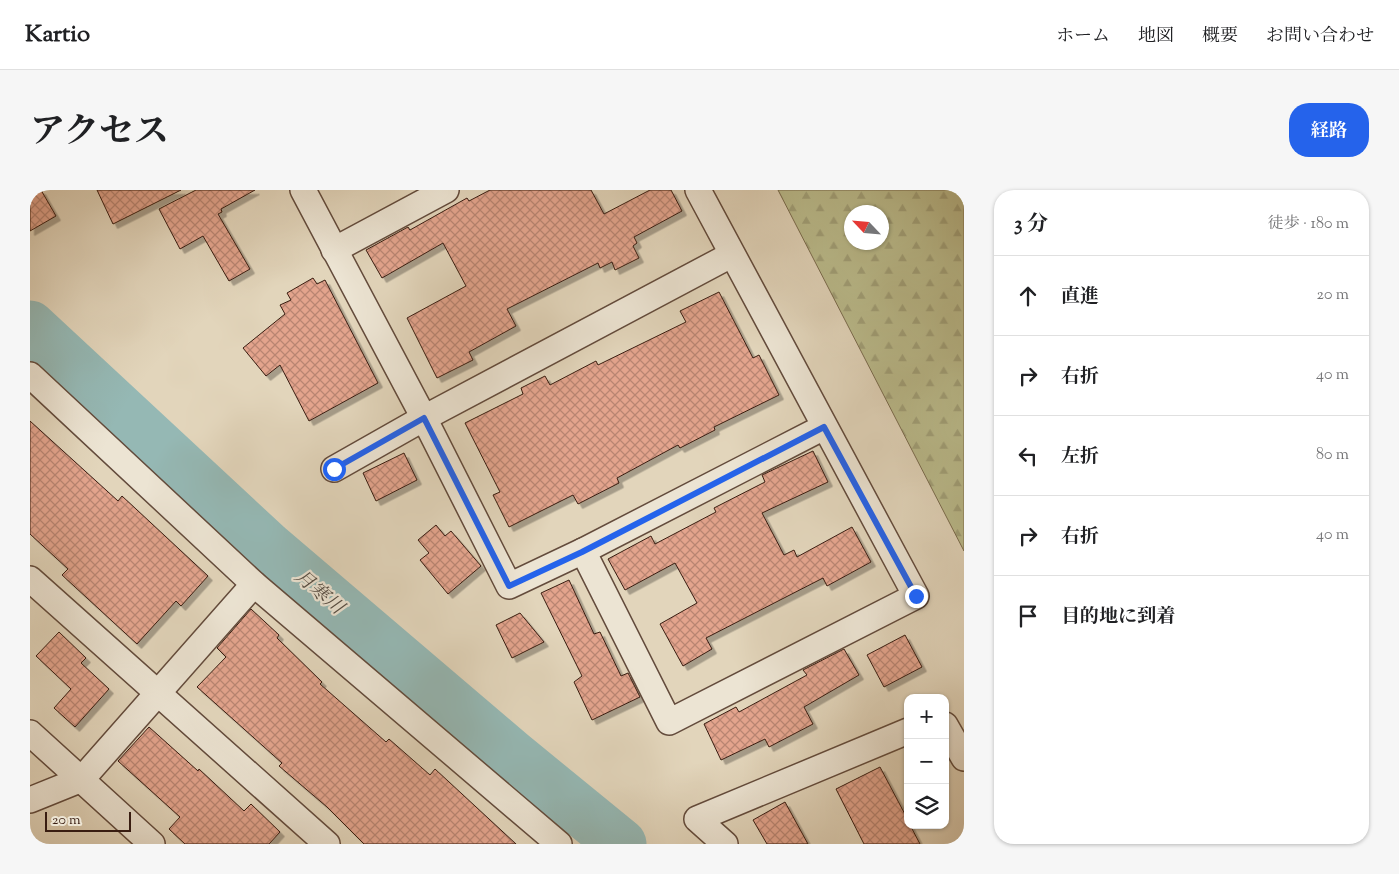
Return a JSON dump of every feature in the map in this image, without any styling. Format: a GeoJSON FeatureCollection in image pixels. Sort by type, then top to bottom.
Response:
{"type":"FeatureCollection","features":[{"type":"Feature","properties":{"kind":"street"},"geometry":{"type":"LineString","coordinates":[[303,190],[424,418],[509,586],[582,552],[824,427]]}},
{"type":"Feature","properties":{"kind":"street"},"geometry":{"type":"LineString","coordinates":[[334,250],[446,190]]}},
{"type":"Feature","properties":{"kind":"street"},"geometry":{"type":"LineString","coordinates":[[582,552],[669,722],[916,596],[698,190]]}},
{"type":"Feature","properties":{"kind":"street"},"geometry":{"type":"LineString","coordinates":[[334,469],[424,418],[732,255]]}},
{"type":"Feature","properties":{"kind":"street"},"geometry":{"type":"LineString","coordinates":[[30,374],[254,584],[558,844]]}},
{"type":"Feature","properties":{"kind":"street"},"geometry":{"type":"LineString","coordinates":[[30,579],[327,844]]}},
{"type":"Feature","properties":{"kind":"street"},"geometry":{"type":"LineString","coordinates":[[30,800],[82,779],[254,584]]}},
{"type":"Feature","properties":{"kind":"street"},"geometry":{"type":"LineString","coordinates":[[949,732],[964,758]]}},
{"type":"Feature","properties":{"kind":"street"},"geometry":{"type":"LineString","coordinates":[[30,733],[152,844]]}},
{"type":"Feature","properties":{"kind":"street"},"geometry":{"type":"LineString","coordinates":[[725,844],[697,819],[904,733]]}},
{"type":"Feature","properties":{"kind":"green space"},"geometry":{"type":"Polygon","coordinates":[[[778,190],[964,190],[964,551],[778,190]]]}},
{"type":"Feature","properties":{"kind":"building"},"geometry":{"type":"Polygon","coordinates":[[[30,190],[41,190],[56,216],[30,231],[30,190]]]}},
{"type":"Feature","properties":{"kind":"building"},"geometry":{"type":"Polygon","coordinates":[[[97,190],[181,190],[113,224],[97,190]]]}},
{"type":"Feature","properties":{"kind":"building"},"geometry":{"type":"Polygon","coordinates":[[[196,190],[255,190],[221,209],[222,212],[218,214],[250,269],[229,281],[203,236],[180,249],[159,209],[196,190]]]}},
{"type":"Feature","properties":{"kind":"building"},"geometry":{"type":"Polygon","coordinates":[[[490,190],[591,190],[604,214],[650,190],[671,190],[682,211],[634,237],[637,243],[633,246],[639,258],[615,270],[612,262],[600,268],[598,263],[507,309],[516,326],[469,352],[473,360],[437,378],[407,318],[466,286],[443,243],[382,278],[366,250],[408,227],[410,230],[467,198],[469,201],[490,190]]]}},
{"type":"Feature","properties":{"kind":"building"},"geometry":{"type":"Polygon","coordinates":[[[313,278],[317,284],[325,280],[378,383],[309,421],[280,365],[266,376],[243,348],[285,314],[280,305],[291,300],[287,293],[313,278]]]}},
{"type":"Feature","properties":{"kind":"building"},"geometry":{"type":"Polygon","coordinates":[[[719,292],[753,358],[759,355],[779,395],[714,427],[715,430],[680,448],[678,445],[617,478],[619,483],[578,504],[573,495],[509,527],[493,495],[500,492],[465,423],[523,394],[521,388],[545,376],[550,385],[596,361],[598,365],[686,322],[680,311],[719,292]]]}},
{"type":"Feature","properties":{"kind":"building"},"geometry":{"type":"Polygon","coordinates":[[[30,421],[118,501],[122,496],[208,576],[181,606],[176,601],[137,644],[62,575],[68,569],[30,534],[30,421]]]}},
{"type":"Feature","properties":{"kind":"building"},"geometry":{"type":"Polygon","coordinates":[[[813,451],[828,482],[762,513],[784,555],[794,550],[797,557],[852,527],[871,562],[827,586],[823,578],[706,638],[712,649],[683,666],[660,624],[697,603],[675,563],[625,590],[608,559],[651,536],[655,544],[716,512],[714,508],[765,482],[762,475],[813,451]]]}},
{"type":"Feature","properties":{"kind":"building"},"geometry":{"type":"Polygon","coordinates":[[[404,453],[417,480],[376,501],[363,473],[404,453]]]}},
{"type":"Feature","properties":{"kind":"building"},"geometry":{"type":"Polygon","coordinates":[[[436,525],[445,536],[451,531],[481,566],[448,594],[420,560],[429,553],[418,540],[436,525]]]}},
{"type":"Feature","properties":{"kind":"building"},"geometry":{"type":"Polygon","coordinates":[[[569,580],[594,634],[600,632],[621,676],[628,673],[640,697],[592,720],[574,682],[582,676],[541,593],[569,580]]]}},
{"type":"Feature","properties":{"kind":"building"},"geometry":{"type":"Polygon","coordinates":[[[251,609],[279,635],[277,638],[322,682],[320,684],[386,742],[389,739],[430,775],[435,769],[516,844],[364,844],[327,807],[279,766],[282,763],[197,687],[226,657],[217,648],[251,609]]]}},
{"type":"Feature","properties":{"kind":"building"},"geometry":{"type":"Polygon","coordinates":[[[520,613],[544,642],[512,658],[496,625],[520,613]]]}},
{"type":"Feature","properties":{"kind":"building"},"geometry":{"type":"Polygon","coordinates":[[[59,632],[86,658],[81,663],[109,689],[75,727],[54,708],[71,689],[36,656],[59,632]]]}},
{"type":"Feature","properties":{"kind":"building"},"geometry":{"type":"Polygon","coordinates":[[[905,635],[922,667],[884,687],[867,655],[905,635]]]}},
{"type":"Feature","properties":{"kind":"building"},"geometry":{"type":"Polygon","coordinates":[[[844,649],[859,675],[804,707],[813,724],[769,747],[765,739],[721,760],[704,724],[736,707],[739,712],[807,675],[803,670],[844,649]]]}},
{"type":"Feature","properties":{"kind":"building"},"geometry":{"type":"Polygon","coordinates":[[[149,727],[198,771],[199,769],[244,811],[251,804],[280,832],[269,844],[185,844],[169,829],[180,817],[118,761],[149,727]]]}},
{"type":"Feature","properties":{"kind":"building"},"geometry":{"type":"Polygon","coordinates":[[[880,767],[904,812],[904,829],[912,829],[920,844],[864,844],[836,789],[880,767]]]}},
{"type":"Feature","properties":{"kind":"building"},"geometry":{"type":"Polygon","coordinates":[[[785,802],[808,844],[767,844],[753,820],[785,802]]]}},
{"type":"Feature","properties":{"kind":"waterway","name":"月寒川"},"geometry":{"type":"LineString","coordinates":[[30,326],[268,547],[512,755],[621,844]]}},
{"type":"Feature","properties":{"kind":"route"},"geometry":{"type":"LineString","coordinates":[[334,469],[424,418],[509,586],[582,552],[824,427],[916,596]]}}]}
